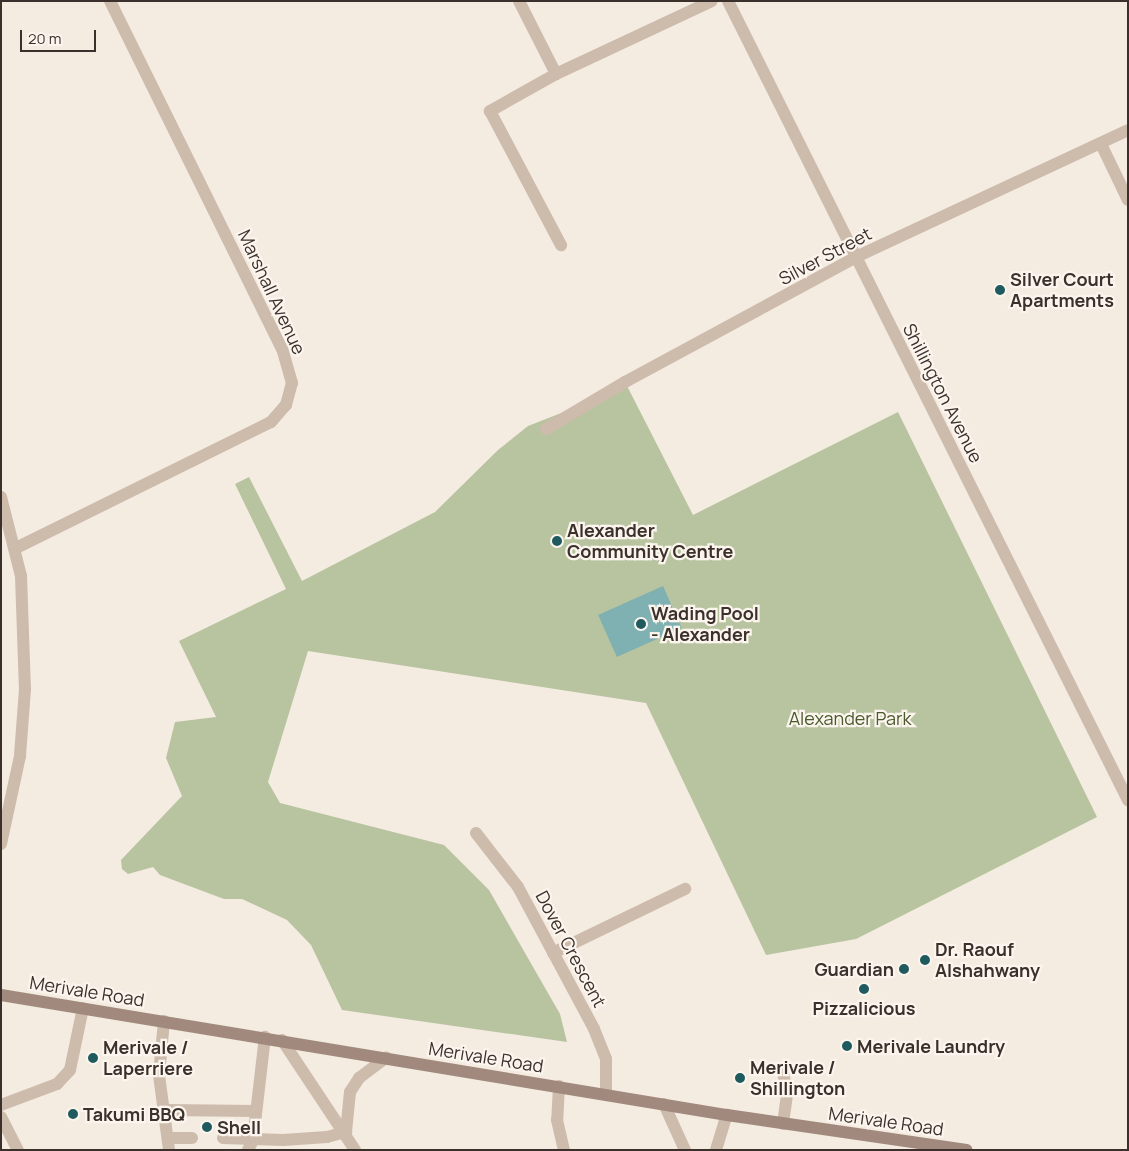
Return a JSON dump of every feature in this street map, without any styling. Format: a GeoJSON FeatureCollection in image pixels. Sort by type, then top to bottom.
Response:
{"type":"FeatureCollection","features":[{"type":"Feature","properties":{"kind":"main road","name":"Merivale Road"},"geometry":{"type":"LineString","coordinates":[[1,995],[265,1037],[783,1124],[966,1150]]}},
{"type":"Feature","properties":{"kind":"street","name":"Marshall Avenue"},"geometry":{"type":"LineString","coordinates":[[16,548],[271,422],[286,405],[292,383],[282,349],[110,1]]}},
{"type":"Feature","properties":{"kind":"street"},"geometry":{"type":"LineString","coordinates":[[519,1],[556,74]]}},
{"type":"Feature","properties":{"kind":"street"},"geometry":{"type":"LineString","coordinates":[[561,245],[490,111],[556,74],[712,1]]}},
{"type":"Feature","properties":{"kind":"street","name":"Shillington Avenue"},"geometry":{"type":"LineString","coordinates":[[728,1],[1128,800]]}},
{"type":"Feature","properties":{"kind":"street","name":"Silver Street"},"geometry":{"type":"LineString","coordinates":[[546,429],[625,382],[856,258],[1128,130]]}},
{"type":"Feature","properties":{"kind":"street"},"geometry":{"type":"LineString","coordinates":[[1100,144],[1128,200]]}},
{"type":"Feature","properties":{"kind":"street"},"geometry":{"type":"LineString","coordinates":[[1,497],[16,548],[23,601],[24,717],[20,756],[1,844]]}},
{"type":"Feature","properties":{"kind":"street","name":"Dover Crescent"},"geometry":{"type":"LineString","coordinates":[[476,833],[518,887],[606,1059],[606,1094]]}},
{"type":"Feature","properties":{"kind":"street"},"geometry":{"type":"LineString","coordinates":[[553,954],[685,890]]}},
{"type":"Feature","properties":{"kind":"street"},"geometry":{"type":"LineString","coordinates":[[1,1105],[57,1084],[70,1070],[83,1008]]}},
{"type":"Feature","properties":{"kind":"street"},"geometry":{"type":"LineString","coordinates":[[164,1021],[159,1075],[169,1144],[192,1138]]}},
{"type":"Feature","properties":{"kind":"street"},"geometry":{"type":"LineString","coordinates":[[251,1145],[265,1037]]}},
{"type":"Feature","properties":{"kind":"street"},"geometry":{"type":"LineString","coordinates":[[282,1040],[315,1088],[328,1112],[346,1132],[355,1150]]}},
{"type":"Feature","properties":{"kind":"street"},"geometry":{"type":"LineString","coordinates":[[346,1132],[350,1092],[359,1078],[386,1058]]}},
{"type":"Feature","properties":{"kind":"street"},"geometry":{"type":"LineString","coordinates":[[783,1071],[787,1095],[783,1124]]}},
{"type":"Feature","properties":{"kind":"street"},"geometry":{"type":"LineString","coordinates":[[559,1086],[557,1120],[564,1150]]}},
{"type":"Feature","properties":{"kind":"street"},"geometry":{"type":"LineString","coordinates":[[664,1104],[684,1150]]}},
{"type":"Feature","properties":{"kind":"street"},"geometry":{"type":"LineString","coordinates":[[164,1110],[256,1111]]}},
{"type":"Feature","properties":{"kind":"street"},"geometry":{"type":"LineString","coordinates":[[716,1150],[727,1115]]}},
{"type":"Feature","properties":{"kind":"street"},"geometry":{"type":"LineString","coordinates":[[1,1117],[18,1150]]}},
{"type":"Feature","properties":{"kind":"street"},"geometry":{"type":"LineString","coordinates":[[223,1138],[251,1145],[327,1137],[346,1132]]}},
{"type":"Feature","properties":{"kind":"green space","name":"Alexander Park"},"geometry":{"type":"Polygon","coordinates":[[[625,382],[693,515],[898,412],[1097,817],[856,939],[766,955],[646,703],[308,651],[268,782],[280,803],[444,845],[489,890],[560,1014],[567,1042],[342,1010],[311,945],[287,920],[242,899],[224,899],[160,875],[153,867],[128,874],[122,869],[121,860],[182,796],[166,758],[175,722],[216,717],[179,641],[286,589],[235,484],[249,477],[302,581],[435,512],[498,450],[528,426],[597,399],[625,382]]]}},
{"type":"Feature","properties":{"kind":"water","name":"Wading Pool - Alexander"},"geometry":{"type":"Polygon","coordinates":[[[663,586],[682,628],[617,657],[598,615],[663,586]]]}},
{"type":"Feature","properties":{"kind":"place","name":"Silver Court Apartments"},"geometry":{"type":"Point","coordinates":[1000,290]}},
{"type":"Feature","properties":{"kind":"place","name":"Alexander Community Centre"},"geometry":{"type":"Point","coordinates":[557,541]}},
{"type":"Feature","properties":{"kind":"place","name":"Wading Pool - Alexander"},"geometry":{"type":"Point","coordinates":[641,624]}},
{"type":"Feature","properties":{"kind":"place","name":"Dr. Raouf Alshahwany"},"geometry":{"type":"Point","coordinates":[925,960]}},
{"type":"Feature","properties":{"kind":"place","name":"Guardian"},"geometry":{"type":"Point","coordinates":[904,969]}},
{"type":"Feature","properties":{"kind":"place","name":"Pizzalicious"},"geometry":{"type":"Point","coordinates":[864,989]}},
{"type":"Feature","properties":{"kind":"place","name":"Merivale Laundry"},"geometry":{"type":"Point","coordinates":[847,1046]}},
{"type":"Feature","properties":{"kind":"place","name":"Merivale / Laperriere"},"geometry":{"type":"Point","coordinates":[93,1058]}},
{"type":"Feature","properties":{"kind":"place","name":"Merivale / Shillington"},"geometry":{"type":"Point","coordinates":[740,1078]}},
{"type":"Feature","properties":{"kind":"place","name":"Takumi BBQ"},"geometry":{"type":"Point","coordinates":[73,1114]}},
{"type":"Feature","properties":{"kind":"place","name":"Shell"},"geometry":{"type":"Point","coordinates":[207,1127]}}]}
